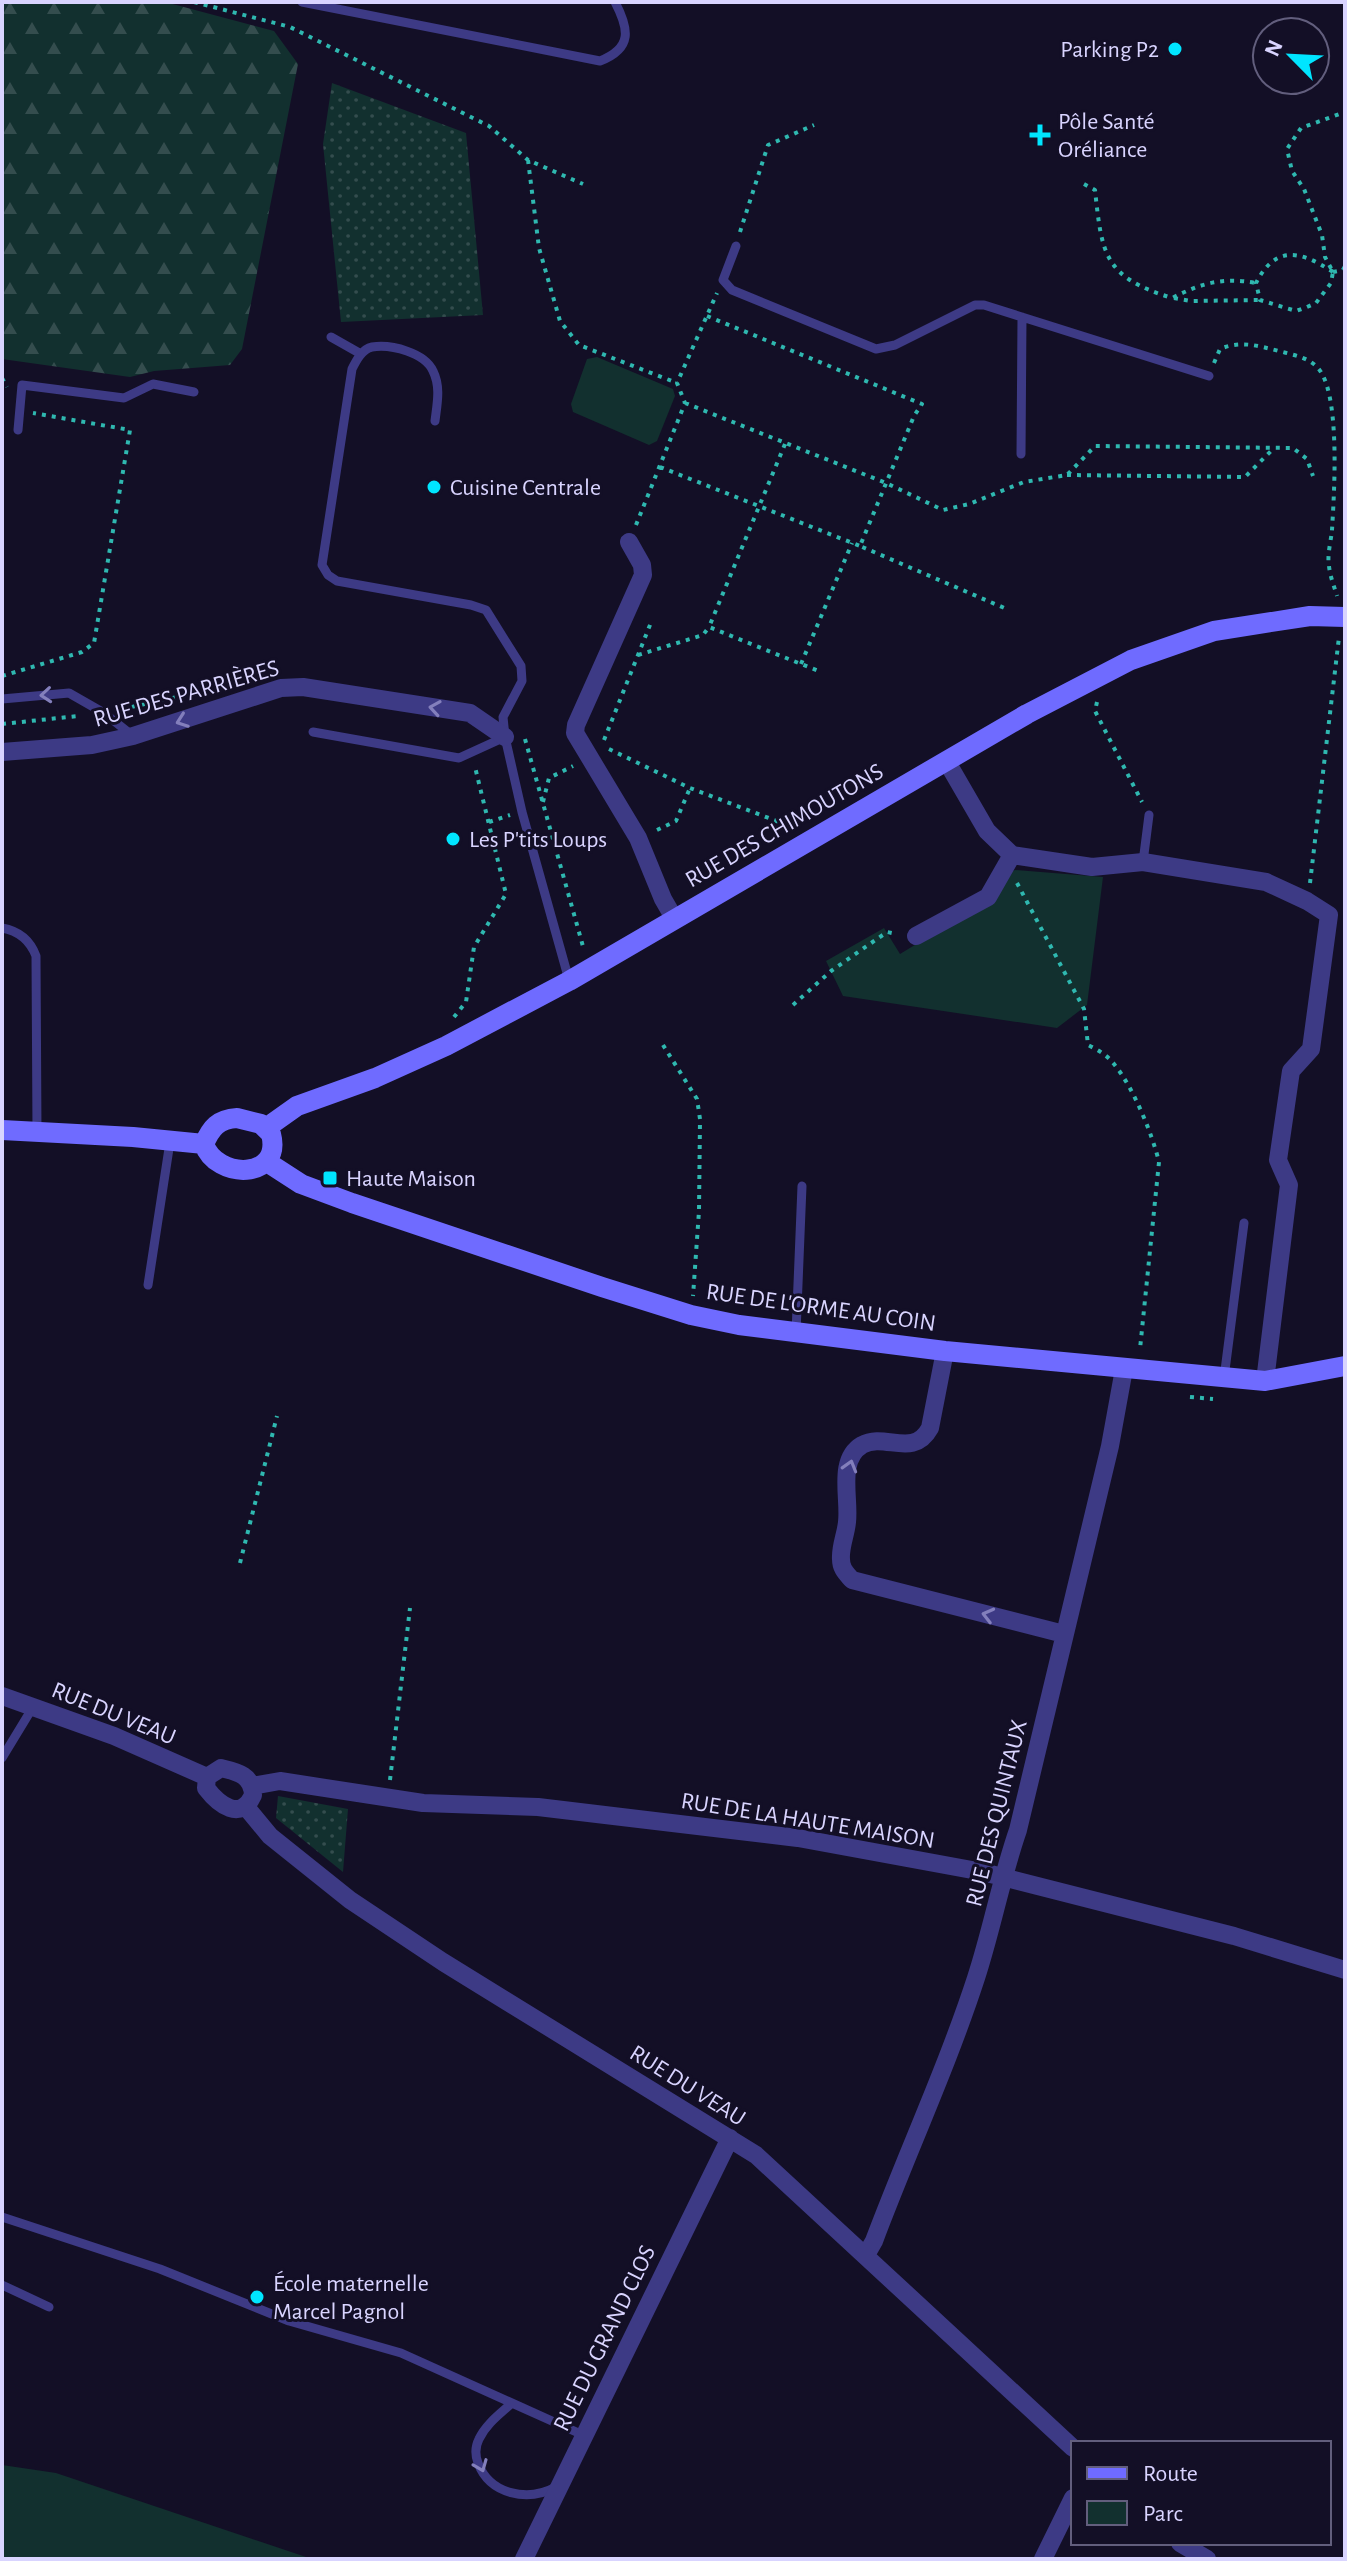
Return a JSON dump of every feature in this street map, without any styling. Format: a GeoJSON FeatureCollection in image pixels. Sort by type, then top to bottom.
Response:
{"type":"FeatureCollection","features":[{"type":"Feature","properties":{"kind":"main road","name":"RUE DES CHIMOUTONS"},"geometry":{"type":"LineString","coordinates":[[266,1128],[297,1106],[375,1078],[446,1046],[569,981],[1051,701],[1131,660],[1214,631],[1310,616],[1341,617]]}},
{"type":"Feature","properties":{"kind":"main road"},"geometry":{"type":"LineString","coordinates":[[228,1119],[253,1121],[266,1128],[273,1141],[272,1151],[267,1162],[253,1169],[234,1168],[215,1162],[208,1156],[204,1144],[213,1127],[228,1119]]}},
{"type":"Feature","properties":{"kind":"main road"},"geometry":{"type":"LineString","coordinates":[[2,1130],[204,1144]]}},
{"type":"Feature","properties":{"kind":"main road","name":"RUE DE L'ORME AU COIN"},"geometry":{"type":"LineString","coordinates":[[267,1162],[301,1184],[352,1203],[691,1315],[796,1333],[945,1351],[1224,1378],[1265,1381],[1345,1366]]}},
{"type":"Feature","properties":{"kind":"street"},"geometry":{"type":"LineString","coordinates":[[629,542],[642,565],[643,575],[575,733],[638,838],[674,918]]}},
{"type":"Feature","properties":{"kind":"street","name":"RUE DES PARRIÈRES"},"geometry":{"type":"LineString","coordinates":[[2,752],[92,745],[133,736],[281,688],[303,687],[470,713],[505,737]]}},
{"type":"Feature","properties":{"kind":"street"},"geometry":{"type":"LineString","coordinates":[[947,762],[987,831],[1012,855],[1092,867],[1143,862],[1266,882],[1329,915],[1311,1049],[1291,1071],[1278,1160],[1289,1185],[1265,1381]]}},
{"type":"Feature","properties":{"kind":"street"},"geometry":{"type":"LineString","coordinates":[[916,936],[988,897],[1012,855]]}},
{"type":"Feature","properties":{"kind":"street"},"geometry":{"type":"LineString","coordinates":[[945,1351],[930,1428],[924,1439],[915,1443],[871,1442],[860,1446],[852,1456],[846,1472],[848,1519],[841,1557],[843,1570],[852,1580],[1064,1634]]}},
{"type":"Feature","properties":{"kind":"street","name":"RUE DES QUINTAUX"},"geometry":{"type":"LineString","coordinates":[[866,2255],[975,1981],[997,1911],[1002,1878],[1018,1830],[1131,1370]]}},
{"type":"Feature","properties":{"kind":"street","name":"RUE DU VEAU"},"geometry":{"type":"LineString","coordinates":[[2,1696],[114,1736],[207,1777],[221,1768],[242,1773],[252,1786]]}},
{"type":"Feature","properties":{"kind":"street"},"geometry":{"type":"LineString","coordinates":[[207,1777],[206,1788],[212,1797],[227,1807],[246,1807],[253,1795],[252,1786]]}},
{"type":"Feature","properties":{"kind":"street","name":"RUE DE LA HAUTE MAISON"},"geometry":{"type":"LineString","coordinates":[[252,1786],[280,1781],[423,1803],[538,1807],[798,1838],[1002,1878],[1234,1936],[1345,1970]]}},
{"type":"Feature","properties":{"kind":"street","name":"RUE DU VEAU"},"geometry":{"type":"LineString","coordinates":[[246,1807],[270,1836],[350,1900],[443,1962],[756,2155],[1071,2446]]}},
{"type":"Feature","properties":{"kind":"street","name":"RUE DU GRAND CLOS"},"geometry":{"type":"LineString","coordinates":[[524,2559],[730,2138]]}},
{"type":"Feature","properties":{"kind":"street"},"geometry":{"type":"LineString","coordinates":[[1043,2559],[1071,2502]]}},
{"type":"Feature","properties":{"kind":"street"},"geometry":{"type":"LineString","coordinates":[[1183,2545],[1207,2559]]}},
{"type":"Feature","properties":{"kind":"lane"},"geometry":{"type":"LineString","coordinates":[[302,2],[600,61],[616,55],[625,39],[626,24],[615,2]]}},
{"type":"Feature","properties":{"kind":"lane"},"geometry":{"type":"LineString","coordinates":[[736,246],[723,280],[732,290],[876,349],[895,345],[975,305],[984,305],[1209,376]]}},
{"type":"Feature","properties":{"kind":"lane"},"geometry":{"type":"LineString","coordinates":[[1021,454],[1022,317]]}},
{"type":"Feature","properties":{"kind":"lane"},"geometry":{"type":"LineString","coordinates":[[331,337],[361,354]]}},
{"type":"Feature","properties":{"kind":"lane"},"geometry":{"type":"LineString","coordinates":[[435,421],[439,388],[433,369],[423,359],[408,351],[391,348],[372,347],[361,354],[352,369],[322,565],[328,575],[337,581],[486,610],[521,666],[522,681],[503,717],[505,737],[522,812],[569,981]]}},
{"type":"Feature","properties":{"kind":"lane"},"geometry":{"type":"LineString","coordinates":[[18,430],[22,385],[124,398],[153,384],[194,392]]}},
{"type":"Feature","properties":{"kind":"lane"},"geometry":{"type":"LineString","coordinates":[[2,699],[69,693],[104,713],[133,736]]}},
{"type":"Feature","properties":{"kind":"lane"},"geometry":{"type":"LineString","coordinates":[[313,732],[459,758],[505,737]]}},
{"type":"Feature","properties":{"kind":"lane"},"geometry":{"type":"LineString","coordinates":[[1143,862],[1149,815]]}},
{"type":"Feature","properties":{"kind":"lane"},"geometry":{"type":"LineString","coordinates":[[2,928],[13,930],[25,938],[36,956],[37,1132]]}},
{"type":"Feature","properties":{"kind":"lane"},"geometry":{"type":"LineString","coordinates":[[148,1285],[171,1140]]}},
{"type":"Feature","properties":{"kind":"lane"},"geometry":{"type":"LineString","coordinates":[[796,1333],[802,1186]]}},
{"type":"Feature","properties":{"kind":"lane"},"geometry":{"type":"LineString","coordinates":[[1224,1378],[1244,1223]]}},
{"type":"Feature","properties":{"kind":"lane"},"geometry":{"type":"LineString","coordinates":[[2,1758],[33,1707]]}},
{"type":"Feature","properties":{"kind":"lane"},"geometry":{"type":"LineString","coordinates":[[2,2217],[160,2269],[289,2321],[401,2353],[583,2435]]}},
{"type":"Feature","properties":{"kind":"lane"},"geometry":{"type":"LineString","coordinates":[[2,2285],[49,2307]]}},
{"type":"Feature","properties":{"kind":"lane"},"geometry":{"type":"LineString","coordinates":[[516,2405],[489,2423],[478,2441],[475,2455],[482,2473],[491,2485],[517,2494],[547,2492],[559,2486]]}},
{"type":"Feature","properties":{"kind":"path"},"geometry":{"type":"LineString","coordinates":[[194,2],[290,27],[489,126],[528,160],[583,184]]}},
{"type":"Feature","properties":{"kind":"path"},"geometry":{"type":"LineString","coordinates":[[1084,184],[1095,190],[1103,250],[1110,263],[1134,283],[1172,298],[1191,301],[1260,300],[1296,311],[1316,303],[1331,283],[1333,272],[1325,257],[1322,235],[1304,189],[1292,171],[1287,149],[1301,128],[1345,112]]}},
{"type":"Feature","properties":{"kind":"path"},"geometry":{"type":"LineString","coordinates":[[736,246],[768,145],[814,125]]}},
{"type":"Feature","properties":{"kind":"path"},"geometry":{"type":"LineString","coordinates":[[528,160],[539,248],[560,321],[579,345],[677,383]]}},
{"type":"Feature","properties":{"kind":"path"},"geometry":{"type":"LineString","coordinates":[[1260,300],[1256,283],[1266,265],[1282,254],[1309,259],[1333,272],[1343,270],[1345,266]]}},
{"type":"Feature","properties":{"kind":"path"},"geometry":{"type":"LineString","coordinates":[[1172,298],[1204,283],[1236,279],[1256,283]]}},
{"type":"Feature","properties":{"kind":"path"},"geometry":{"type":"LineString","coordinates":[[629,542],[685,403],[677,383],[723,280]]}},
{"type":"Feature","properties":{"kind":"path"},"geometry":{"type":"LineString","coordinates":[[707,316],[922,404],[914,416],[860,546]]}},
{"type":"Feature","properties":{"kind":"path"},"geometry":{"type":"LineString","coordinates":[[1209,376],[1220,349],[1246,343],[1303,358],[1324,376],[1332,419],[1335,478],[1328,565],[1341,617],[1307,901]]}},
{"type":"Feature","properties":{"kind":"path"},"geometry":{"type":"LineString","coordinates":[[2,378],[20,410],[130,430],[94,643],[82,652],[2,676]]}},
{"type":"Feature","properties":{"kind":"path"},"geometry":{"type":"LineString","coordinates":[[685,403],[886,483],[943,510],[969,504],[1024,482],[1067,475],[1245,477],[1274,448]]}},
{"type":"Feature","properties":{"kind":"path"},"geometry":{"type":"LineString","coordinates":[[638,655],[703,635],[709,627],[785,444]]}},
{"type":"Feature","properties":{"kind":"path"},"geometry":{"type":"LineString","coordinates":[[1067,475],[1095,446],[1293,448],[1307,459],[1313,476]]}},
{"type":"Feature","properties":{"kind":"path"},"geometry":{"type":"LineString","coordinates":[[660,467],[860,546],[1009,610]]}},
{"type":"Feature","properties":{"kind":"path"},"geometry":{"type":"LineString","coordinates":[[801,664],[852,543]]}},
{"type":"Feature","properties":{"kind":"path"},"geometry":{"type":"LineString","coordinates":[[709,627],[821,672]]}},
{"type":"Feature","properties":{"kind":"path"},"geometry":{"type":"LineString","coordinates":[[1097,699],[1095,711],[1149,815]]}},
{"type":"Feature","properties":{"kind":"path"},"geometry":{"type":"LineString","coordinates":[[602,745],[690,788],[787,825],[794,834]]}},
{"type":"Feature","properties":{"kind":"path"},"geometry":{"type":"LineString","coordinates":[[450,1022],[466,1002],[474,947],[506,894],[473,760]]}},
{"type":"Feature","properties":{"kind":"path"},"geometry":{"type":"LineString","coordinates":[[638,838],[676,821],[690,788]]}},
{"type":"Feature","properties":{"kind":"path"},"geometry":{"type":"LineString","coordinates":[[489,822],[514,814]]}},
{"type":"Feature","properties":{"kind":"path"},"geometry":{"type":"LineString","coordinates":[[1012,855],[1010,871],[1084,1009],[1088,1045],[1105,1054],[1115,1065],[1154,1142],[1159,1162],[1131,1370]]}},
{"type":"Feature","properties":{"kind":"path"},"geometry":{"type":"LineString","coordinates":[[793,1005],[831,971],[887,932],[916,936]]}},
{"type":"Feature","properties":{"kind":"path"},"geometry":{"type":"LineString","coordinates":[[663,1045],[697,1099],[700,1119],[699,1211],[691,1315]]}},
{"type":"Feature","properties":{"kind":"path"},"geometry":{"type":"LineString","coordinates":[[240,1563],[277,1416]]}},
{"type":"Feature","properties":{"kind":"path"},"geometry":{"type":"LineString","coordinates":[[387,1798],[410,1608]]}},
{"type":"Feature","properties":{"kind":"green space"},"geometry":{"type":"Polygon","coordinates":[[[2,2],[165,2],[274,31],[298,64],[242,349],[230,365],[154,371],[130,377],[2,359],[2,2]]]}},
{"type":"Feature","properties":{"kind":"green space"},"geometry":{"type":"Polygon","coordinates":[[[332,83],[466,133],[483,315],[341,322],[323,144],[332,83]]]}},
{"type":"Feature","properties":{"kind":"green space"},"geometry":{"type":"Polygon","coordinates":[[[597,357],[673,389],[675,396],[657,441],[649,445],[573,412],[571,404],[587,359],[597,357]]]}},
{"type":"Feature","properties":{"kind":"green space"},"geometry":{"type":"Polygon","coordinates":[[[1015,870],[1103,877],[1087,1005],[1057,1028],[843,996],[826,961],[884,928],[900,954],[992,898],[1009,873],[1015,870]]]}},
{"type":"Feature","properties":{"kind":"green space"},"geometry":{"type":"Polygon","coordinates":[[[278,1796],[348,1809],[343,1872],[276,1818],[278,1796]]]}},
{"type":"Feature","properties":{"kind":"green space"},"geometry":{"type":"Polygon","coordinates":[[[2,2465],[56,2473],[312,2559],[2,2559],[2,2465]]]}},
{"type":"Feature","properties":{"kind":"place","name":"Parking P2"},"geometry":{"type":"Point","coordinates":[1175,49]}},
{"type":"Feature","properties":{"kind":"place","name":"Pôle Santé Oréliance"},"geometry":{"type":"Point","coordinates":[1040,135]}},
{"type":"Feature","properties":{"kind":"place","name":"Cuisine Centrale"},"geometry":{"type":"Point","coordinates":[434,487]}},
{"type":"Feature","properties":{"kind":"place","name":"Les P'tits Loups"},"geometry":{"type":"Point","coordinates":[453,839]}},
{"type":"Feature","properties":{"kind":"place","name":"Haute Maison"},"geometry":{"type":"Point","coordinates":[330,1178]}},
{"type":"Feature","properties":{"kind":"place","name":"École maternelle Marcel Pagnol"},"geometry":{"type":"Point","coordinates":[257,2297]}}]}
